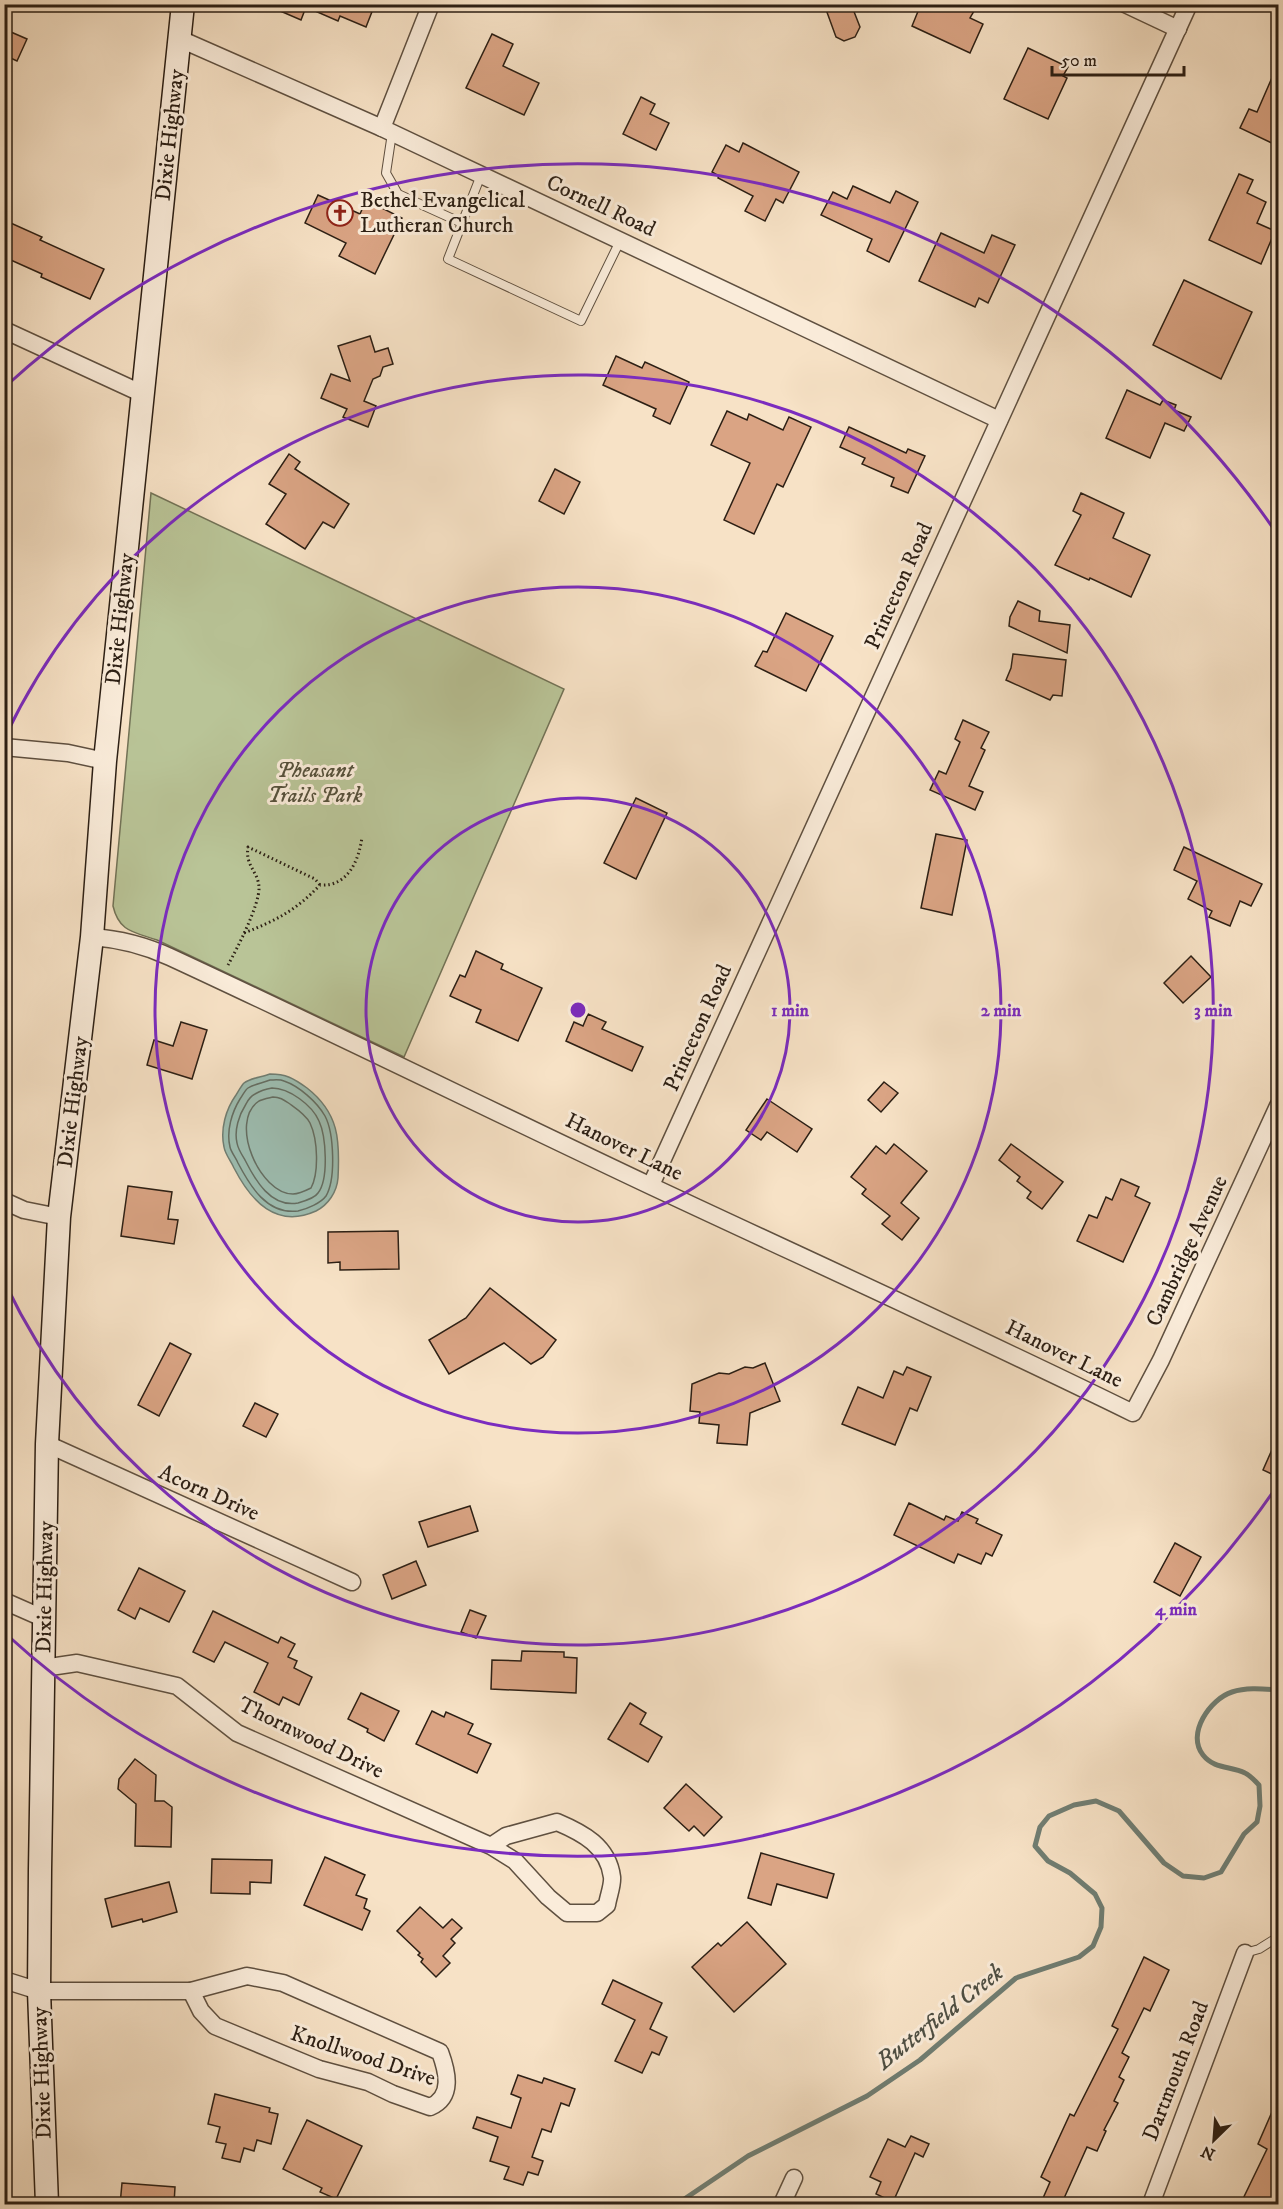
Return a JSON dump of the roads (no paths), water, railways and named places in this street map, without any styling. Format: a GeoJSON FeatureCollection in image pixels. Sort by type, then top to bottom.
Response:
{"type":"FeatureCollection","features":[{"type":"Feature","properties":{"kind":"main road","name":"Dixie Highway"},"geometry":{"type":"LineString","coordinates":[[47,2205],[39,1991],[47,1444],[59,1217],[92,937],[105,761],[183,4]]}},
{"type":"Feature","properties":{"kind":"street"},"geometry":{"type":"LineString","coordinates":[[387,130],[431,4]]}},
{"type":"Feature","properties":{"kind":"street"},"geometry":{"type":"LineString","coordinates":[[1125,4],[1178,29]]}},
{"type":"Feature","properties":{"kind":"street","name":"Princeton Road"},"geometry":{"type":"LineString","coordinates":[[651,1185],[1189,4]]}},
{"type":"Feature","properties":{"kind":"street","name":"Cornell Road"},"geometry":{"type":"LineString","coordinates":[[180,39],[387,130],[999,420]]}},
{"type":"Feature","properties":{"kind":"street"},"geometry":{"type":"LineString","coordinates":[[4,330],[143,394]]}},
{"type":"Feature","properties":{"kind":"street"},"geometry":{"type":"LineString","coordinates":[[4,747],[68,753],[105,761]]}},
{"type":"Feature","properties":{"kind":"street","name":"Hanover Lane"},"geometry":{"type":"LineString","coordinates":[[92,937],[113,938],[141,944],[221,980],[1133,1413]]}},
{"type":"Feature","properties":{"kind":"street","name":"Cambridge Avenue"},"geometry":{"type":"LineString","coordinates":[[1133,1413],[1161,1360],[1278,1106]]}},
{"type":"Feature","properties":{"kind":"street"},"geometry":{"type":"LineString","coordinates":[[4,1201],[24,1210],[59,1217]]}},
{"type":"Feature","properties":{"kind":"street","name":"Acorn Drive"},"geometry":{"type":"LineString","coordinates":[[47,1444],[352,1582]]}},
{"type":"Feature","properties":{"kind":"street"},"geometry":{"type":"LineString","coordinates":[[4,1601],[45,1619]]}},
{"type":"Feature","properties":{"kind":"street","name":"Thornwood Drive"},"geometry":{"type":"LineString","coordinates":[[43,1668],[77,1663],[177,1686],[237,1732],[491,1846],[515,1861],[548,1898],[567,1913],[597,1913],[607,1905],[612,1878],[606,1854],[586,1835],[557,1822],[506,1836],[491,1846]]}},
{"type":"Feature","properties":{"kind":"street","name":"Dartmouth Road"},"geometry":{"type":"LineString","coordinates":[[1150,2205],[1245,1953]]}},
{"type":"Feature","properties":{"kind":"street","name":"Knollwood Drive"},"geometry":{"type":"LineString","coordinates":[[4,1980],[39,1991],[191,1991],[247,1976],[283,1983],[440,2052],[448,2073],[446,2090],[438,2104],[430,2107],[368,2082],[319,2070],[215,2026],[201,2011],[191,1991]]}},
{"type":"Feature","properties":{"kind":"street"},"geometry":{"type":"LineString","coordinates":[[782,2205],[794,2178]]}},
{"type":"Feature","properties":{"kind":"lane"},"geometry":{"type":"LineString","coordinates":[[387,130],[386,173],[398,194],[462,223]]}},
{"type":"Feature","properties":{"kind":"lane"},"geometry":{"type":"LineString","coordinates":[[481,175],[448,260],[581,321],[620,241]]}},
{"type":"Feature","properties":{"kind":"lane"},"geometry":{"type":"LineString","coordinates":[[1245,1953],[1260,1949],[1278,1937]]}},
{"type":"Feature","properties":{"kind":"water"},"geometry":{"type":"Polygon","coordinates":[[[270,1074],[289,1077],[318,1097],[331,1117],[338,1139],[336,1188],[324,1205],[302,1216],[289,1217],[266,1209],[248,1191],[224,1147],[223,1133],[229,1106],[244,1083],[270,1074]]]}},
{"type":"Feature","properties":{"kind":"waterway","name":"Butterfield Creek"},"geometry":{"type":"LineString","coordinates":[[677,2204],[748,2156],[867,2096],[920,2060],[1016,1978],[1079,1957],[1093,1946],[1101,1927],[1102,1908],[1095,1894],[1070,1873],[1048,1861],[1035,1846],[1040,1827],[1049,1816],[1074,1805],[1096,1801],[1119,1811],[1164,1863],[1183,1876],[1204,1878],[1221,1872],[1244,1834],[1257,1822],[1260,1806],[1259,1785],[1245,1773],[1207,1760],[1198,1747],[1199,1728],[1209,1709],[1232,1692],[1244,1689],[1278,1690]]}},
{"type":"Feature","properties":{"kind":"place","name":"Bethel Evangelical Lutheran Church"},"geometry":{"type":"Point","coordinates":[340,213]}},
{"type":"Feature","properties":{"kind":"park label","name":"Pheasant Trails Park"},"geometry":{"type":"Point","coordinates":[315,782]}}]}
